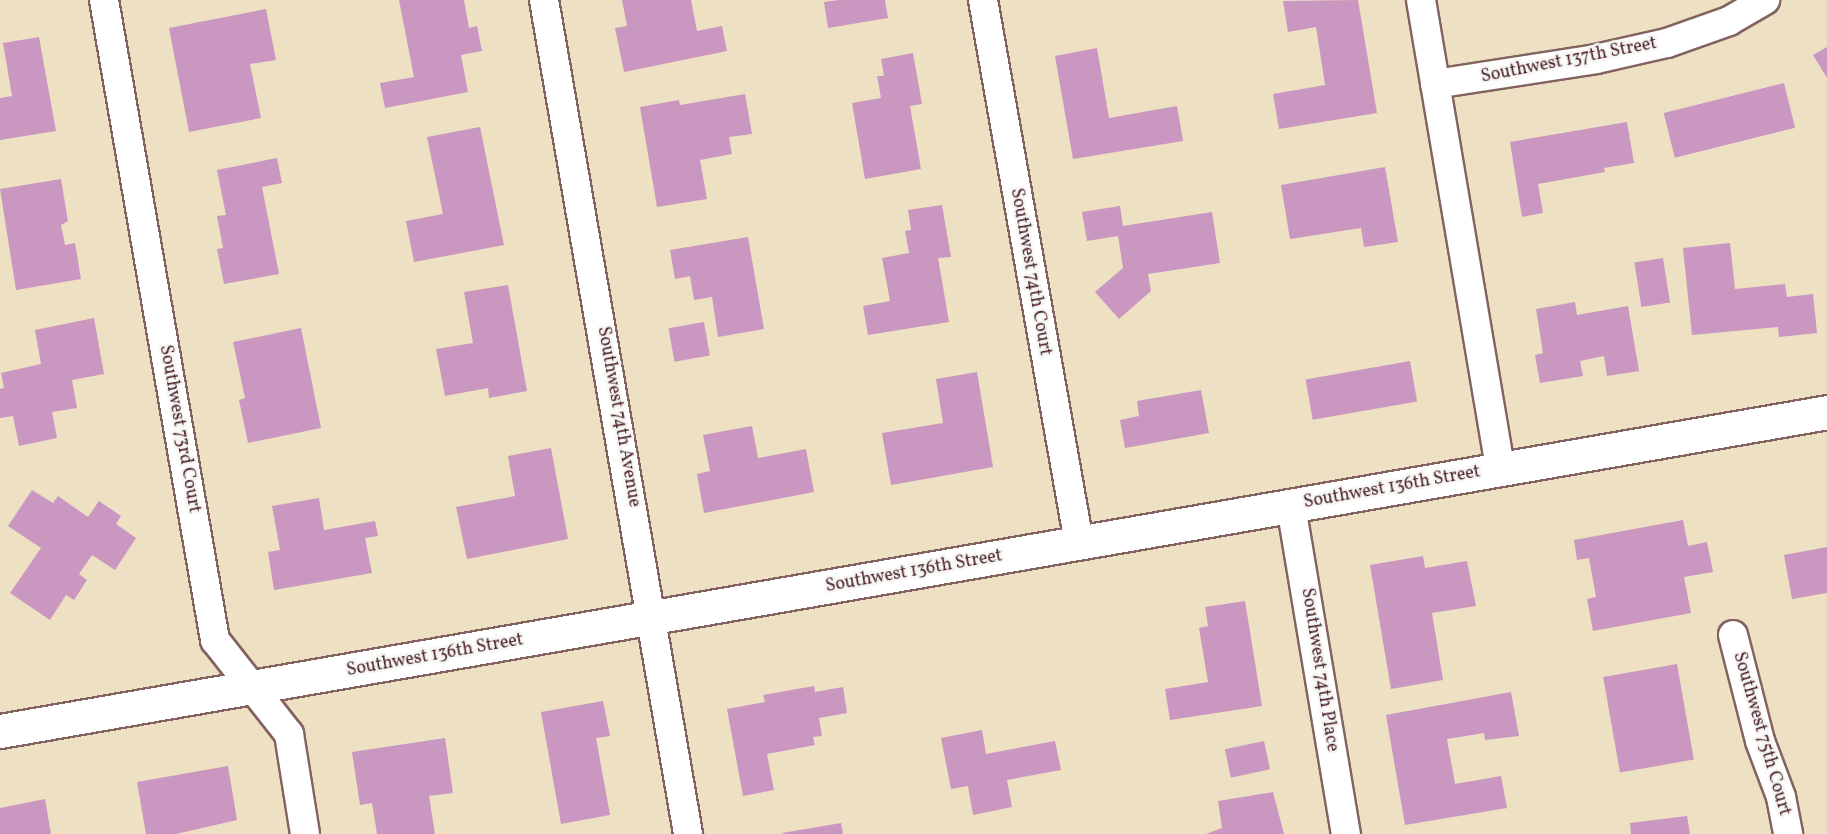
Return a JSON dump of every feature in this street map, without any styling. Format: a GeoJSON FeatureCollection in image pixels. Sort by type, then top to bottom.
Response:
{"type":"FeatureCollection","features":[{"type":"Feature","properties":{"kind":"street","name":"Southwest 73rd Court"},"geometry":{"type":"LineString","coordinates":[[104,0],[215,640],[255,687],[289,734],[305,834]]}},
{"type":"Feature","properties":{"kind":"street","name":"Southwest 74th Avenue"},"geometry":{"type":"LineString","coordinates":[[544,0],[688,834]]}},
{"type":"Feature","properties":{"kind":"street","name":"Southwest 74th Court"},"geometry":{"type":"LineString","coordinates":[[983,0],[1079,543]]}},
{"type":"Feature","properties":{"kind":"street"},"geometry":{"type":"LineString","coordinates":[[1421,0],[1500,470]]}},
{"type":"Feature","properties":{"kind":"street","name":"Southwest 137th Street"},"geometry":{"type":"LineString","coordinates":[[1435,84],[1596,59],[1667,43],[1729,21],[1765,0]]}},
{"type":"Feature","properties":{"kind":"street","name":"Southwest 136th Street"},"geometry":{"type":"LineString","coordinates":[[0,731],[1827,412]]}},
{"type":"Feature","properties":{"kind":"street","name":"Southwest 74th Place"},"geometry":{"type":"LineString","coordinates":[[1291,506],[1346,834]]}},
{"type":"Feature","properties":{"kind":"street","name":"Southwest 75th Court"},"geometry":{"type":"LineString","coordinates":[[1733,635],[1760,741],[1781,797],[1788,834]]}},
{"type":"Feature","properties":{"kind":"building"},"geometry":{"type":"Polygon","coordinates":[[[399,0],[464,0],[469,28],[477,26],[482,51],[461,55],[468,92],[385,108],[380,83],[414,77],[399,0]]]}},
{"type":"Feature","properties":{"kind":"building"},"geometry":{"type":"Polygon","coordinates":[[[622,0],[691,0],[697,31],[722,26],[727,51],[624,72],[615,28],[627,26],[622,0]]]}},
{"type":"Feature","properties":{"kind":"building"},"geometry":{"type":"Polygon","coordinates":[[[885,0],[888,18],[828,28],[824,2],[885,0]]]}},
{"type":"Feature","properties":{"kind":"building"},"geometry":{"type":"Polygon","coordinates":[[[1358,0],[1377,113],[1279,129],[1273,94],[1325,85],[1316,27],[1288,32],[1283,1],[1358,0]]]}},
{"type":"Feature","properties":{"kind":"building"},"geometry":{"type":"Polygon","coordinates":[[[266,9],[276,60],[250,64],[261,118],[189,132],[169,28],[266,9]]]}},
{"type":"Feature","properties":{"kind":"building"},"geometry":{"type":"Polygon","coordinates":[[[39,37],[56,131],[0,140],[0,98],[12,96],[3,43],[39,37]]]}},
{"type":"Feature","properties":{"kind":"building"},"geometry":{"type":"Polygon","coordinates":[[[1827,47],[1827,78],[1813,55],[1827,47]]]}},
{"type":"Feature","properties":{"kind":"building"},"geometry":{"type":"Polygon","coordinates":[[[1097,48],[1109,118],[1177,106],[1183,141],[1073,159],[1055,56],[1097,48]]]}},
{"type":"Feature","properties":{"kind":"building"},"geometry":{"type":"Polygon","coordinates":[[[913,53],[922,104],[910,106],[921,169],[865,179],[852,103],[881,98],[877,76],[884,76],[881,59],[913,53]]]}},
{"type":"Feature","properties":{"kind":"building"},"geometry":{"type":"Polygon","coordinates":[[[1784,83],[1795,128],[1675,158],[1664,113],[1784,83]]]}},
{"type":"Feature","properties":{"kind":"building"},"geometry":{"type":"Polygon","coordinates":[[[745,94],[752,134],[729,137],[732,154],[700,160],[707,199],[657,207],[640,107],[679,100],[680,105],[745,94]]]}},
{"type":"Feature","properties":{"kind":"building"},"geometry":{"type":"Polygon","coordinates":[[[1627,122],[1634,163],[1604,168],[1605,172],[1538,184],[1543,213],[1522,217],[1510,142],[1627,122]]]}},
{"type":"Feature","properties":{"kind":"building"},"geometry":{"type":"Polygon","coordinates":[[[480,127],[504,245],[414,262],[406,221],[443,214],[427,137],[480,127]]]}},
{"type":"Feature","properties":{"kind":"building"},"geometry":{"type":"Polygon","coordinates":[[[277,158],[282,183],[262,187],[279,274],[224,284],[217,249],[223,248],[217,216],[226,215],[217,170],[277,158]]]}},
{"type":"Feature","properties":{"kind":"building"},"geometry":{"type":"Polygon","coordinates":[[[1385,167],[1398,242],[1364,247],[1361,228],[1290,239],[1281,185],[1385,167]]]}},
{"type":"Feature","properties":{"kind":"building"},"geometry":{"type":"Polygon","coordinates":[[[61,179],[68,221],[61,225],[65,245],[75,243],[81,279],[16,290],[0,189],[61,179]]]}},
{"type":"Feature","properties":{"kind":"building"},"geometry":{"type":"Polygon","coordinates":[[[942,205],[951,257],[938,258],[949,322],[868,335],[863,306],[890,301],[882,258],[909,253],[905,231],[911,230],[908,210],[942,205]]]}},
{"type":"Feature","properties":{"kind":"building"},"geometry":{"type":"Polygon","coordinates":[[[1120,206],[1123,226],[1212,212],[1220,263],[1148,274],[1151,291],[1119,319],[1095,292],[1123,268],[1118,236],[1087,241],[1082,212],[1120,206]]]}},
{"type":"Feature","properties":{"kind":"building"},"geometry":{"type":"Polygon","coordinates":[[[748,237],[764,329],[718,337],[712,297],[694,300],[690,276],[675,279],[670,250],[748,237]]]}},
{"type":"Feature","properties":{"kind":"building"},"geometry":{"type":"Polygon","coordinates":[[[1730,243],[1735,289],[1785,284],[1787,297],[1813,294],[1817,333],[1779,337],[1778,327],[1692,335],[1683,248],[1730,243]]]}},
{"type":"Feature","properties":{"kind":"building"},"geometry":{"type":"Polygon","coordinates":[[[1663,258],[1670,302],[1641,307],[1634,263],[1663,258]]]}},
{"type":"Feature","properties":{"kind":"building"},"geometry":{"type":"Polygon","coordinates":[[[508,285],[527,391],[489,398],[488,388],[445,396],[436,349],[473,343],[464,292],[508,285]]]}},
{"type":"Feature","properties":{"kind":"building"},"geometry":{"type":"Polygon","coordinates":[[[1575,302],[1577,315],[1628,306],[1639,371],[1607,376],[1604,356],[1580,361],[1583,376],[1540,383],[1535,355],[1543,353],[1536,309],[1575,302]]]}},
{"type":"Feature","properties":{"kind":"building"},"geometry":{"type":"Polygon","coordinates":[[[94,318],[104,374],[72,380],[77,408],[52,412],[57,438],[19,446],[13,416],[0,418],[0,389],[4,388],[1,373],[41,364],[35,330],[94,318]]]}},
{"type":"Feature","properties":{"kind":"building"},"geometry":{"type":"Polygon","coordinates":[[[704,322],[710,355],[674,362],[669,328],[704,322]]]}},
{"type":"Feature","properties":{"kind":"building"},"geometry":{"type":"Polygon","coordinates":[[[301,328],[321,428],[248,443],[239,400],[245,398],[233,342],[301,328]]]}},
{"type":"Feature","properties":{"kind":"building"},"geometry":{"type":"Polygon","coordinates":[[[1410,361],[1417,401],[1313,420],[1306,379],[1410,361]]]}},
{"type":"Feature","properties":{"kind":"building"},"geometry":{"type":"Polygon","coordinates":[[[977,372],[993,467],[891,485],[882,433],[943,423],[936,379],[977,372]]]}},
{"type":"Feature","properties":{"kind":"building"},"geometry":{"type":"Polygon","coordinates":[[[1201,390],[1209,433],[1125,448],[1120,420],[1139,416],[1137,401],[1201,390]]]}},
{"type":"Feature","properties":{"kind":"building"},"geometry":{"type":"Polygon","coordinates":[[[752,426],[758,458],[806,449],[814,492],[704,513],[697,474],[710,471],[703,435],[752,426]]]}},
{"type":"Feature","properties":{"kind":"building"},"geometry":{"type":"Polygon","coordinates":[[[551,448],[568,539],[467,559],[456,507],[515,496],[508,456],[551,448]]]}},
{"type":"Feature","properties":{"kind":"building"},"geometry":{"type":"Polygon","coordinates":[[[32,490],[53,503],[58,496],[88,517],[99,501],[121,516],[116,524],[136,538],[115,570],[92,555],[79,574],[87,580],[74,600],[66,595],[50,620],[10,593],[41,548],[8,526],[32,490]]]}},
{"type":"Feature","properties":{"kind":"building"},"geometry":{"type":"Polygon","coordinates":[[[319,498],[324,530],[375,521],[378,536],[365,538],[372,573],[274,590],[268,552],[280,550],[272,506],[319,498]]]}},
{"type":"Feature","properties":{"kind":"building"},"geometry":{"type":"Polygon","coordinates":[[[1683,520],[1688,546],[1707,542],[1713,572],[1684,577],[1691,613],[1593,631],[1587,599],[1596,597],[1589,558],[1577,560],[1574,540],[1683,520]]]}},
{"type":"Feature","properties":{"kind":"building"},"geometry":{"type":"Polygon","coordinates":[[[1827,547],[1827,593],[1792,599],[1784,555],[1827,547]]]}},
{"type":"Feature","properties":{"kind":"building"},"geometry":{"type":"Polygon","coordinates":[[[1423,556],[1425,568],[1467,561],[1476,606],[1432,613],[1443,680],[1391,689],[1370,565],[1423,556]]]}},
{"type":"Feature","properties":{"kind":"building"},"geometry":{"type":"Polygon","coordinates":[[[1245,601],[1262,706],[1170,720],[1165,689],[1208,682],[1199,628],[1208,626],[1205,607],[1245,601]]]}},
{"type":"Feature","properties":{"kind":"building"},"geometry":{"type":"Polygon","coordinates":[[[1677,664],[1694,760],[1620,773],[1603,677],[1677,664]]]}},
{"type":"Feature","properties":{"kind":"building"},"geometry":{"type":"Polygon","coordinates":[[[814,686],[815,692],[843,687],[847,713],[819,718],[822,736],[813,737],[815,745],[767,754],[774,790],[743,796],[727,709],[765,702],[763,695],[814,686]]]}},
{"type":"Feature","properties":{"kind":"building"},"geometry":{"type":"Polygon","coordinates":[[[1511,692],[1519,736],[1485,740],[1484,733],[1447,739],[1455,784],[1501,776],[1507,808],[1405,825],[1386,715],[1511,692]]]}},
{"type":"Feature","properties":{"kind":"building"},"geometry":{"type":"Polygon","coordinates":[[[603,701],[610,736],[596,738],[610,815],[561,824],[541,712],[603,701]]]}},
{"type":"Feature","properties":{"kind":"building"},"geometry":{"type":"Polygon","coordinates":[[[982,730],[986,754],[1055,741],[1061,770],[1007,780],[1012,807],[973,815],[968,786],[951,789],[941,738],[982,730]]]}},
{"type":"Feature","properties":{"kind":"building"},"geometry":{"type":"Polygon","coordinates":[[[445,738],[453,793],[429,796],[435,834],[377,834],[372,803],[360,805],[352,752],[445,738]]]}},
{"type":"Feature","properties":{"kind":"building"},"geometry":{"type":"Polygon","coordinates":[[[1264,741],[1270,769],[1231,778],[1225,749],[1264,741]]]}},
{"type":"Feature","properties":{"kind":"building"},"geometry":{"type":"Polygon","coordinates":[[[228,766],[237,820],[176,834],[146,834],[137,782],[228,766]]]}},
{"type":"Feature","properties":{"kind":"building"},"geometry":{"type":"Polygon","coordinates":[[[1273,792],[1284,834],[1206,834],[1222,828],[1218,801],[1273,792]]]}},
{"type":"Feature","properties":{"kind":"building"},"geometry":{"type":"Polygon","coordinates":[[[45,799],[51,834],[0,834],[0,808],[45,799]]]}},
{"type":"Feature","properties":{"kind":"building"},"geometry":{"type":"Polygon","coordinates":[[[1687,816],[1690,834],[1631,834],[1630,823],[1687,816]]]}},
{"type":"Feature","properties":{"kind":"building"},"geometry":{"type":"Polygon","coordinates":[[[841,823],[843,834],[782,833],[841,823]]]}}]}
